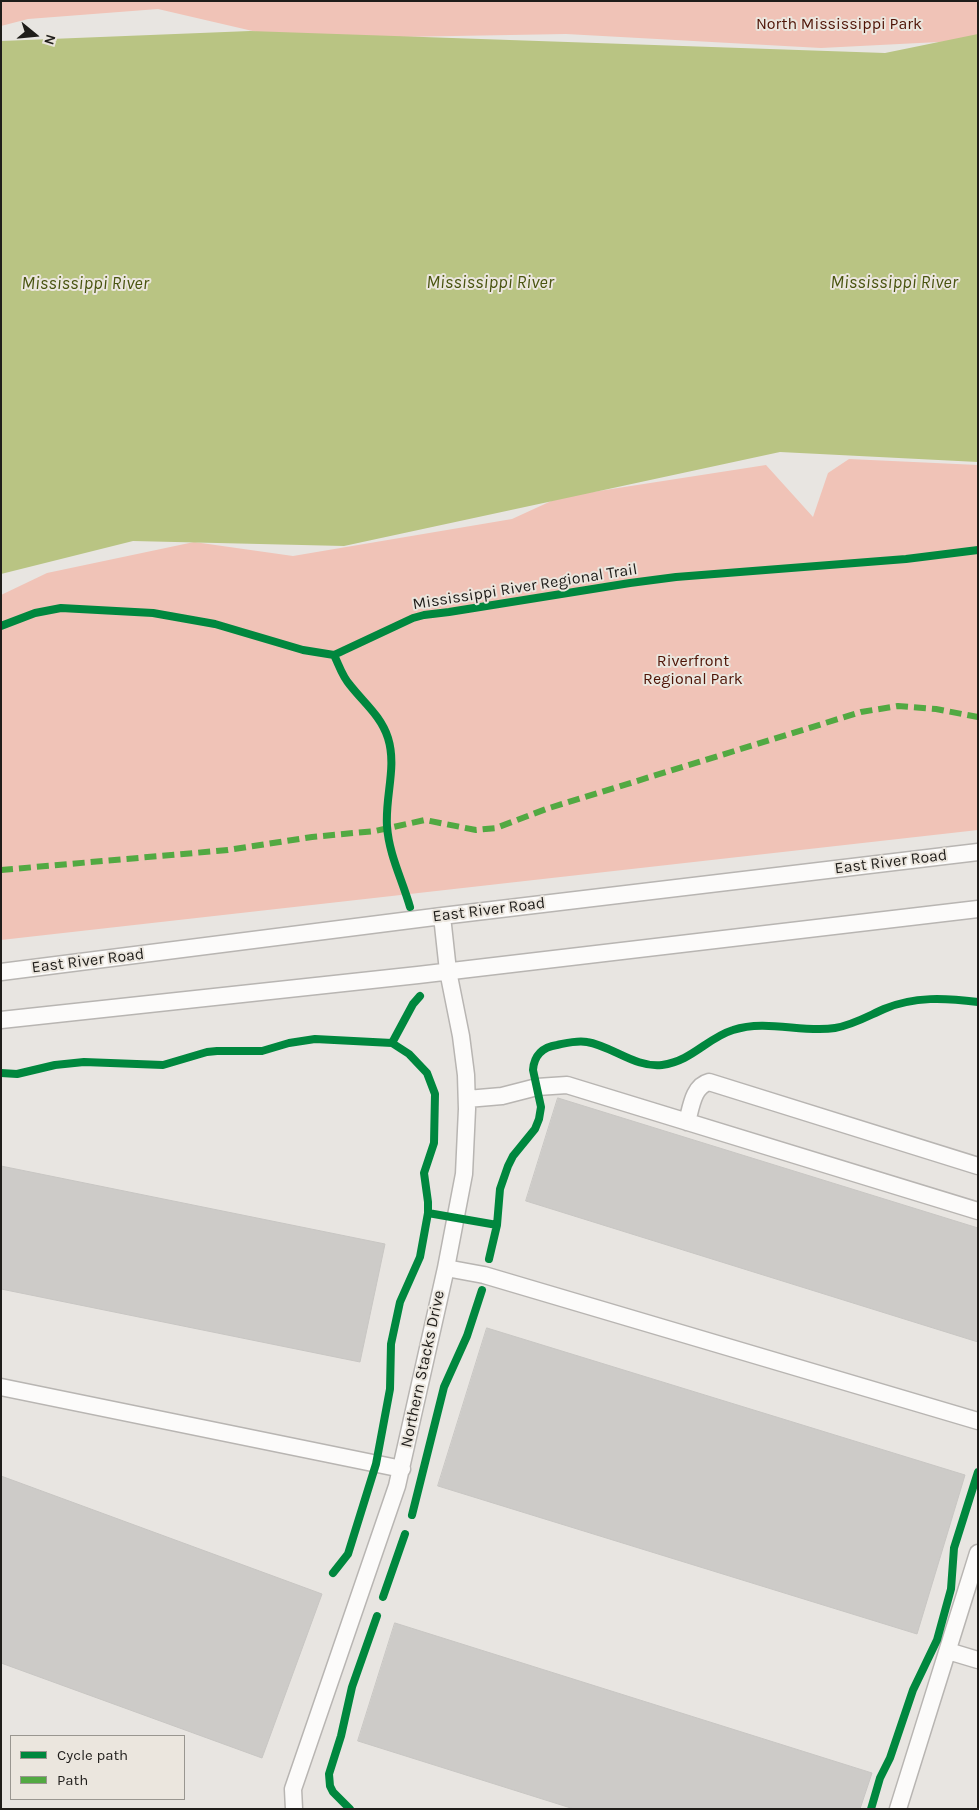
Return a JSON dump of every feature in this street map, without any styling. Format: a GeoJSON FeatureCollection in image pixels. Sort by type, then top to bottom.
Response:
{"type":"FeatureCollection","features":[{"type":"Feature","properties":{"kind":"street","name":"East River Road"},"geometry":{"type":"LineString","coordinates":[[1,972],[442,916],[978,852]]}},
{"type":"Feature","properties":{"kind":"street"},"geometry":{"type":"LineString","coordinates":[[1,1020],[978,910]]}},
{"type":"Feature","properties":{"kind":"street","name":"Northern Stacks Drive"},"geometry":{"type":"LineString","coordinates":[[294,1809],[293,1789],[353,1620],[402,1469],[446,1268],[464,1174],[466,1075],[461,1036],[448,971],[442,916]]}},
{"type":"Feature","properties":{"kind":"street"},"geometry":{"type":"LineString","coordinates":[[687,1122],[697,1089],[702,1084],[709,1082],[978,1166]]}},
{"type":"Feature","properties":{"kind":"street"},"geometry":{"type":"LineString","coordinates":[[467,1098],[502,1096],[537,1087],[566,1085],[978,1211]]}},
{"type":"Feature","properties":{"kind":"street"},"geometry":{"type":"LineString","coordinates":[[446,1268],[484,1275],[978,1421]]}},
{"type":"Feature","properties":{"kind":"street"},"geometry":{"type":"LineString","coordinates":[[1,1387],[402,1469]]}},
{"type":"Feature","properties":{"kind":"street"},"geometry":{"type":"LineString","coordinates":[[898,1809],[978,1553]]}},
{"type":"Feature","properties":{"kind":"street"},"geometry":{"type":"LineString","coordinates":[[948,1651],[978,1660]]}},
{"type":"Feature","properties":{"kind":"green space","name":"North Mississippi Park"},"geometry":{"type":"Polygon","coordinates":[[[1,1],[978,1],[978,40],[821,48],[566,34],[287,39],[158,9],[28,19],[1,26],[1,1]]]}},
{"type":"Feature","properties":{"kind":"green space","name":"Riverfront Regional Park"},"geometry":{"type":"Polygon","coordinates":[[[849,459],[978,465],[978,830],[1,940],[1,595],[47,573],[194,542],[293,556],[512,519],[560,497],[766,465],[813,517],[828,473],[849,459]]]}},
{"type":"Feature","properties":{"kind":"water","name":"Mississippi River"},"geometry":{"type":"Polygon","coordinates":[[[250,31],[885,53],[978,34],[978,462],[780,452],[344,546],[133,541],[1,574],[1,41],[250,31]]]}},
{"type":"Feature","properties":{"kind":"building"},"geometry":{"type":"Polygon","coordinates":[[[558,1098],[978,1228],[978,1342],[526,1201],[558,1098]]]}},
{"type":"Feature","properties":{"kind":"building"},"geometry":{"type":"Polygon","coordinates":[[[1,1166],[385,1244],[360,1362],[1,1289],[1,1166]]]}},
{"type":"Feature","properties":{"kind":"building"},"geometry":{"type":"Polygon","coordinates":[[[487,1328],[965,1475],[917,1634],[438,1486],[487,1328]]]}},
{"type":"Feature","properties":{"kind":"building"},"geometry":{"type":"Polygon","coordinates":[[[1,1476],[322,1594],[262,1758],[1,1663],[1,1476]]]}},
{"type":"Feature","properties":{"kind":"building"},"geometry":{"type":"Polygon","coordinates":[[[395,1623],[872,1773],[860,1809],[574,1809],[358,1741],[395,1623]]]}},
{"type":"Feature","properties":{"kind":"marked path"},"geometry":{"type":"LineString","coordinates":[[1,870],[228,850],[312,837],[375,831],[425,820],[476,830],[496,828],[546,809],[861,712],[898,706],[936,709],[978,717]]}},
{"type":"Feature","properties":{"kind":"cycle path","name":"Mississippi River Regional Trail"},"geometry":{"type":"LineString","coordinates":[[1,626],[35,613],[61,608],[153,613],[215,624],[303,650],[334,655],[413,618],[424,615],[676,577],[906,559],[978,550]]}},
{"type":"Feature","properties":{"kind":"cycle path"},"geometry":{"type":"LineString","coordinates":[[334,655],[345,678],[377,716],[388,738],[391,760],[387,815],[388,837],[410,907]]}},
{"type":"Feature","properties":{"kind":"cycle path"},"geometry":{"type":"LineString","coordinates":[[333,1573],[348,1554],[376,1464],[390,1389],[391,1344],[400,1302],[420,1257],[428,1213],[424,1173],[434,1143],[435,1094],[427,1073],[409,1054],[392,1043],[413,1004],[420,996]]}},
{"type":"Feature","properties":{"kind":"cycle path"},"geometry":{"type":"LineString","coordinates":[[489,1259],[497,1225],[500,1189],[508,1166],[513,1156],[535,1129],[539,1119],[541,1107],[533,1070],[537,1056],[547,1048],[572,1042],[587,1042],[642,1063],[662,1065],[682,1059],[715,1038],[733,1030],[746,1027],[835,1028],[854,1023],[884,1009],[907,1002],[930,999],[978,1002]]}},
{"type":"Feature","properties":{"kind":"cycle path"},"geometry":{"type":"LineString","coordinates":[[1,1073],[17,1074],[55,1065],[84,1062],[163,1065],[207,1052],[262,1051],[289,1043],[315,1039],[392,1043]]}},
{"type":"Feature","properties":{"kind":"cycle path"},"geometry":{"type":"LineString","coordinates":[[428,1213],[497,1225]]}},
{"type":"Feature","properties":{"kind":"cycle path"},"geometry":{"type":"LineString","coordinates":[[412,1515],[444,1387],[467,1336],[482,1290]]}},
{"type":"Feature","properties":{"kind":"cycle path"},"geometry":{"type":"LineString","coordinates":[[871,1809],[880,1778],[890,1758],[913,1690],[937,1640],[951,1589],[954,1548],[978,1472]]}},
{"type":"Feature","properties":{"kind":"cycle path"},"geometry":{"type":"LineString","coordinates":[[383,1597],[405,1534]]}},
{"type":"Feature","properties":{"kind":"cycle path"},"geometry":{"type":"LineString","coordinates":[[350,1809],[333,1792],[330,1786],[329,1774],[341,1736],[352,1687],[377,1616]]}}]}
